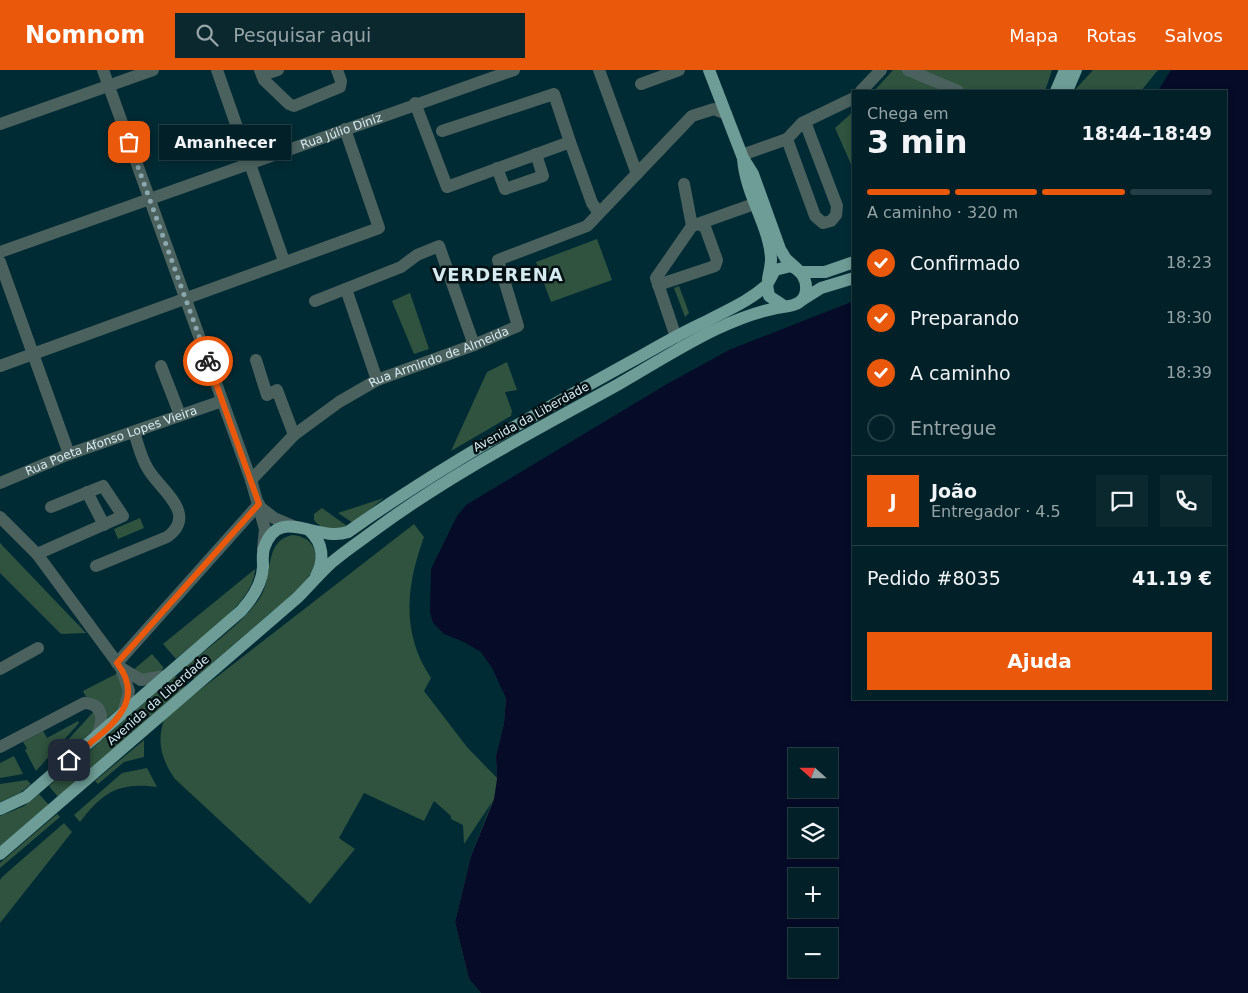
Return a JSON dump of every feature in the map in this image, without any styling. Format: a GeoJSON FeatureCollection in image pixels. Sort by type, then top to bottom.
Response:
{"type":"FeatureCollection","features":[{"type":"Feature","properties":{"kind":"main road"},"geometry":{"type":"LineString","coordinates":[[709,70],[742,157],[744,176],[769,246],[771,260],[767,282],[769,296],[784,306],[800,302],[821,288],[852,279]]}},
{"type":"Feature","properties":{"kind":"main road"},"geometry":{"type":"LineString","coordinates":[[1056,90],[1065,70]]}},
{"type":"Feature","properties":{"kind":"main road"},"geometry":{"type":"LineString","coordinates":[[1067,90],[1076,70]]}},
{"type":"Feature","properties":{"kind":"main road"},"geometry":{"type":"LineString","coordinates":[[742,157],[754,174],[780,250],[786,259],[799,270],[807,287],[800,302]]}},
{"type":"Feature","properties":{"kind":"main road"},"geometry":{"type":"LineString","coordinates":[[767,282],[780,267],[825,272],[852,263]]}},
{"type":"Feature","properties":{"kind":"main road","name":"Avenida da Liberdade"},"geometry":{"type":"LineString","coordinates":[[0,809],[26,797],[248,603],[262,576],[263,552],[272,534],[278,529],[293,526],[337,536],[348,532],[407,491],[493,439],[676,337],[753,298],[767,282]]}},
{"type":"Feature","properties":{"kind":"main road","name":"Avenida da Liberdade"},"geometry":{"type":"LineString","coordinates":[[0,854],[311,584],[332,563],[412,503],[478,463],[714,331],[767,309],[784,306]]}},
{"type":"Feature","properties":{"kind":"main road","name":"Avenida da Liberdade"},"geometry":{"type":"LineString","coordinates":[[310,531],[319,542],[322,552],[322,562],[311,584]]}},
{"type":"Feature","properties":{"kind":"street"},"geometry":{"type":"LineString","coordinates":[[103,70],[251,480],[265,529],[263,552]]}},
{"type":"Feature","properties":{"kind":"street"},"geometry":{"type":"LineString","coordinates":[[0,124],[153,70]]}},
{"type":"Feature","properties":{"kind":"street"},"geometry":{"type":"LineString","coordinates":[[217,70],[284,261]]}},
{"type":"Feature","properties":{"kind":"street"},"geometry":{"type":"LineString","coordinates":[[261,73],[278,70]]}},
{"type":"Feature","properties":{"kind":"street"},"geometry":{"type":"LineString","coordinates":[[261,73],[289,104],[294,106],[340,87],[341,81],[337,70]]}},
{"type":"Feature","properties":{"kind":"street"},"geometry":{"type":"LineString","coordinates":[[599,70],[637,174]]}},
{"type":"Feature","properties":{"kind":"street"},"geometry":{"type":"LineString","coordinates":[[641,84],[679,70]]}},
{"type":"Feature","properties":{"kind":"street"},"geometry":{"type":"LineString","coordinates":[[862,90],[881,70]]}},
{"type":"Feature","properties":{"kind":"street"},"geometry":{"type":"LineString","coordinates":[[908,70],[956,90]]}},
{"type":"Feature","properties":{"kind":"street","name":"Rua Júlio Diniz"},"geometry":{"type":"LineString","coordinates":[[0,252],[415,103],[514,71]]}},
{"type":"Feature","properties":{"kind":"street"},"geometry":{"type":"LineString","coordinates":[[442,131],[554,94],[592,203],[599,213]]}},
{"type":"Feature","properties":{"kind":"street"},"geometry":{"type":"LineString","coordinates":[[742,157],[787,140],[805,122],[852,99]]}},
{"type":"Feature","properties":{"kind":"street"},"geometry":{"type":"LineString","coordinates":[[415,103],[447,186],[570,142]]}},
{"type":"Feature","properties":{"kind":"street","name":"Rua Armindo de Almeida"},"geometry":{"type":"LineString","coordinates":[[251,480],[294,435],[339,402],[377,380],[474,345],[518,326],[498,260],[588,226],[692,116],[714,109],[726,114]]}},
{"type":"Feature","properties":{"kind":"street"},"geometry":{"type":"LineString","coordinates":[[787,140],[815,216],[823,223],[831,222],[836,215],[838,206],[805,122]]}},
{"type":"Feature","properties":{"kind":"street"},"geometry":{"type":"LineString","coordinates":[[0,366],[379,228],[345,129]]}},
{"type":"Feature","properties":{"kind":"street"},"geometry":{"type":"LineString","coordinates":[[497,168],[505,189],[543,176],[536,154]]}},
{"type":"Feature","properties":{"kind":"street"},"geometry":{"type":"LineString","coordinates":[[684,184],[695,225]]}},
{"type":"Feature","properties":{"kind":"street"},"geometry":{"type":"LineString","coordinates":[[676,337],[656,278],[695,225],[754,204]]}},
{"type":"Feature","properties":{"kind":"street"},"geometry":{"type":"LineString","coordinates":[[658,285],[714,266],[717,260],[706,227],[695,225]]}},
{"type":"Feature","properties":{"kind":"street"},"geometry":{"type":"LineString","coordinates":[[315,302],[401,267],[417,255],[439,246],[474,345]]}},
{"type":"Feature","properties":{"kind":"street"},"geometry":{"type":"LineString","coordinates":[[0,262],[69,454]]}},
{"type":"Feature","properties":{"kind":"street"},"geometry":{"type":"LineString","coordinates":[[346,289],[377,380]]}},
{"type":"Feature","properties":{"kind":"street"},"geometry":{"type":"LineString","coordinates":[[256,360],[267,396],[277,390],[294,435]]}},
{"type":"Feature","properties":{"kind":"street"},"geometry":{"type":"LineString","coordinates":[[161,366],[180,415]]}},
{"type":"Feature","properties":{"kind":"street","name":"Rua Poeta Afonso Lopes Vieira"},"geometry":{"type":"LineString","coordinates":[[0,484],[69,454],[222,401]]}},
{"type":"Feature","properties":{"kind":"street"},"geometry":{"type":"LineString","coordinates":[[96,566],[166,537],[172,533],[179,520],[177,507],[145,463],[134,432]]}},
{"type":"Feature","properties":{"kind":"street"},"geometry":{"type":"LineString","coordinates":[[37,554],[123,516],[104,486],[51,507]]}},
{"type":"Feature","properties":{"kind":"street"},"geometry":{"type":"LineString","coordinates":[[87,492],[104,525]]}},
{"type":"Feature","properties":{"kind":"street"},"geometry":{"type":"LineString","coordinates":[[259,506],[274,518],[293,526]]}},
{"type":"Feature","properties":{"kind":"street"},"geometry":{"type":"LineString","coordinates":[[119,666],[259,506]]}},
{"type":"Feature","properties":{"kind":"street"},"geometry":{"type":"LineString","coordinates":[[0,517],[37,554],[119,666],[129,691],[123,713]]}},
{"type":"Feature","properties":{"kind":"street"},"geometry":{"type":"LineString","coordinates":[[0,669],[38,648]]}},
{"type":"Feature","properties":{"kind":"street"},"geometry":{"type":"LineString","coordinates":[[119,666],[141,680],[166,676]]}},
{"type":"Feature","properties":{"kind":"street"},"geometry":{"type":"LineString","coordinates":[[0,747],[84,703],[94,705],[102,713],[103,722],[96,737]]}},
{"type":"Feature","properties":{"kind":"green space"},"geometry":{"type":"Polygon","coordinates":[[[893,70],[1052,70],[1045,90],[875,90],[893,70]]]}},
{"type":"Feature","properties":{"kind":"green space"},"geometry":{"type":"Polygon","coordinates":[[[1093,70],[1158,70],[1142,90],[1075,90],[1093,70]]]}},
{"type":"Feature","properties":{"kind":"green space"},"geometry":{"type":"Polygon","coordinates":[[[852,113],[852,166],[835,128],[852,113]]]}},
{"type":"Feature","properties":{"kind":"green space"},"geometry":{"type":"Polygon","coordinates":[[[597,239],[612,280],[551,302],[536,262],[597,239]]]}},
{"type":"Feature","properties":{"kind":"green space"},"geometry":{"type":"Polygon","coordinates":[[[679,286],[689,313],[685,317],[674,288],[679,286]]]}},
{"type":"Feature","properties":{"kind":"green space"},"geometry":{"type":"Polygon","coordinates":[[[410,293],[429,349],[414,354],[392,301],[410,293]]]}},
{"type":"Feature","properties":{"kind":"green space"},"geometry":{"type":"Polygon","coordinates":[[[507,362],[517,390],[505,392],[512,411],[511,416],[451,451],[487,372],[507,362]]]}},
{"type":"Feature","properties":{"kind":"green space"},"geometry":{"type":"Polygon","coordinates":[[[384,498],[353,523],[338,513],[384,498]]]}},
{"type":"Feature","properties":{"kind":"green space"},"geometry":{"type":"Polygon","coordinates":[[[322,508],[347,526],[339,529],[329,529],[321,526],[314,520],[314,514],[322,508]]]}},
{"type":"Feature","properties":{"kind":"green space"},"geometry":{"type":"Polygon","coordinates":[[[140,518],[144,528],[118,539],[114,529],[140,518]]]}},
{"type":"Feature","properties":{"kind":"green space"},"geometry":{"type":"Polygon","coordinates":[[[414,524],[424,537],[413,573],[410,609],[411,627],[415,644],[421,661],[431,678],[424,691],[467,747],[497,778],[496,756],[504,723],[506,698],[518,993],[481,993],[469,979],[455,922],[471,856],[492,802],[464,844],[463,825],[451,819],[451,816],[434,801],[424,821],[364,793],[339,838],[355,849],[310,904],[175,779],[166,764],[161,750],[161,734],[165,717],[414,524]]]}},
{"type":"Feature","properties":{"kind":"green space"},"geometry":{"type":"Polygon","coordinates":[[[292,535],[304,538],[313,546],[316,556],[309,576],[292,595],[194,679],[184,668],[237,624],[256,604],[265,586],[273,551],[283,538],[292,535]]]}},
{"type":"Feature","properties":{"kind":"green space"},"geometry":{"type":"Polygon","coordinates":[[[0,543],[86,633],[61,634],[0,573],[0,543]]]}},
{"type":"Feature","properties":{"kind":"green space"},"geometry":{"type":"Polygon","coordinates":[[[255,569],[252,582],[246,594],[236,607],[176,659],[163,644],[255,569]]]}},
{"type":"Feature","properties":{"kind":"green space"},"geometry":{"type":"Polygon","coordinates":[[[152,654],[164,668],[152,675],[132,671],[152,654]]]}},
{"type":"Feature","properties":{"kind":"green space"},"geometry":{"type":"Polygon","coordinates":[[[118,673],[125,687],[121,707],[107,718],[87,699],[83,691],[118,673]]]}},
{"type":"Feature","properties":{"kind":"green space"},"geometry":{"type":"Polygon","coordinates":[[[175,676],[185,687],[58,797],[49,786],[175,676]]]}},
{"type":"Feature","properties":{"kind":"green space"},"geometry":{"type":"Polygon","coordinates":[[[95,710],[96,728],[62,758],[57,752],[95,710]]]}},
{"type":"Feature","properties":{"kind":"green space"},"geometry":{"type":"Polygon","coordinates":[[[78,721],[79,723],[36,771],[23,742],[43,731],[47,738],[78,721]]]}},
{"type":"Feature","properties":{"kind":"green space"},"geometry":{"type":"Polygon","coordinates":[[[144,740],[144,757],[124,762],[98,784],[95,781],[144,740]]]}},
{"type":"Feature","properties":{"kind":"green space"},"geometry":{"type":"Polygon","coordinates":[[[14,756],[23,774],[0,778],[0,763],[14,756]]]}},
{"type":"Feature","properties":{"kind":"green space"},"geometry":{"type":"Polygon","coordinates":[[[147,768],[157,787],[132,786],[113,791],[96,803],[80,822],[74,815],[122,773],[147,768]]]}},
{"type":"Feature","properties":{"kind":"green space"},"geometry":{"type":"Polygon","coordinates":[[[27,780],[31,784],[20,793],[0,802],[0,784],[27,780]]]}},
{"type":"Feature","properties":{"kind":"green space"},"geometry":{"type":"Polygon","coordinates":[[[39,794],[49,805],[0,846],[0,816],[24,806],[39,794]]]}},
{"type":"Feature","properties":{"kind":"green space"},"geometry":{"type":"Polygon","coordinates":[[[57,814],[60,817],[0,868],[0,863],[57,814]]]}},
{"type":"Feature","properties":{"kind":"green space"},"geometry":{"type":"Polygon","coordinates":[[[64,823],[72,832],[0,923],[0,880],[64,823]]]}},
{"type":"Feature","properties":{"kind":"water"},"geometry":{"type":"Polygon","coordinates":[[[1171,70],[1248,70],[1248,993],[481,993],[469,979],[455,922],[471,856],[494,799],[497,779],[496,756],[504,723],[506,698],[492,668],[481,652],[462,641],[444,634],[433,623],[430,612],[431,569],[457,516],[466,505],[667,384],[729,350],[852,302],[852,700],[1227,700],[1227,90],[1159,90],[1171,70]]]}},
{"type":"Feature","properties":{"kind":"way so far"},"geometry":{"type":"LineString","coordinates":[[129,142],[208,361]]}},
{"type":"Feature","properties":{"kind":"place","name":"Amanhecer"},"geometry":{"type":"Point","coordinates":[129,142]}},
{"type":"Feature","properties":{"kind":"district","name":"VERDERENA"},"geometry":{"type":"Point","coordinates":[498,275]}},
{"type":"Feature","properties":{"kind":"route"},"geometry":{"type":"LineString","coordinates":[[69,760],[123,713],[128,702],[129,691],[121,668],[117,663],[259,504],[208,361]]}}]}
